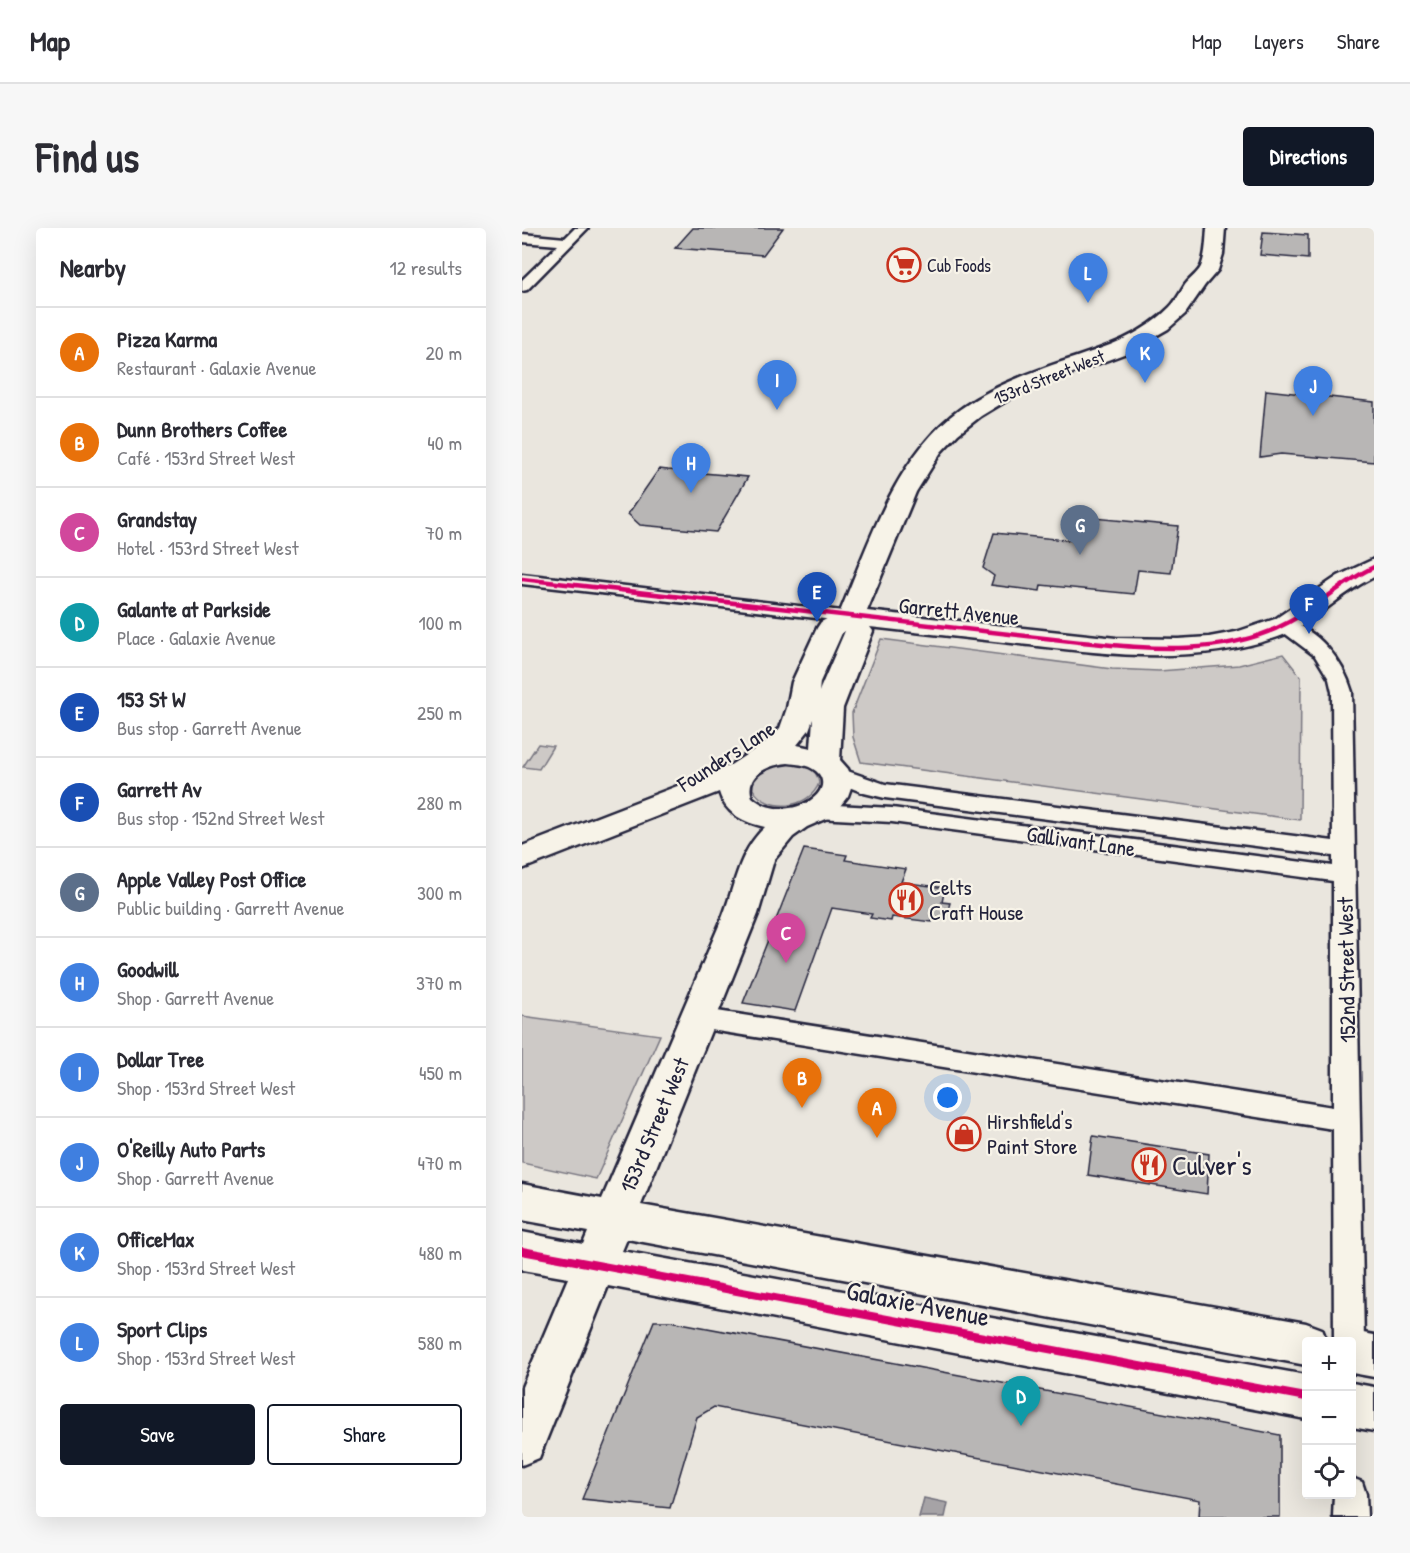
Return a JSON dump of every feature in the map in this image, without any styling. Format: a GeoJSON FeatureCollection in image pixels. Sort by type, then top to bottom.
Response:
{"type":"FeatureCollection","features":[{"type":"Feature","properties":{"kind":"street"},"geometry":{"type":"LineString","coordinates":[[522,287],[582,228]]}},
{"type":"Feature","properties":{"kind":"street","name":"153rd Street West"},"geometry":{"type":"LineString","coordinates":[[851,617],[911,479],[923,459],[949,430],[975,410],[1005,392],[1110,353],[1152,332],[1188,299],[1193,275],[1210,270],[1216,228]]}},
{"type":"Feature","properties":{"kind":"street"},"geometry":{"type":"LineString","coordinates":[[522,238],[568,242]]}},
{"type":"Feature","properties":{"kind":"street","name":"Garrett Avenue"},"geometry":{"type":"LineString","coordinates":[[522,579],[1094,644],[1158,648],[1196,647],[1230,642],[1284,626],[1300,617],[1343,584],[1374,567]]}},
{"type":"Feature","properties":{"kind":"street"},"geometry":{"type":"LineString","coordinates":[[851,617],[860,631],[828,708],[830,768],[838,784],[835,794],[828,804],[807,815],[779,820],[750,812],[740,803],[735,793],[736,782],[751,765],[780,747],[794,730],[802,708],[806,682],[831,627],[851,617]]}},
{"type":"Feature","properties":{"kind":"street","name":"152nd Street West"},"geometry":{"type":"LineString","coordinates":[[1284,626],[1323,652],[1333,664],[1340,678],[1342,692],[1349,1337]]}},
{"type":"Feature","properties":{"kind":"street","name":"Founders Lane"},"geometry":{"type":"LineString","coordinates":[[631,814],[717,767],[762,738],[781,720],[794,696],[806,682]]}},
{"type":"Feature","properties":{"kind":"street"},"geometry":{"type":"LineString","coordinates":[[751,765],[788,753],[802,754],[830,768]]}},
{"type":"Feature","properties":{"kind":"street","name":"Founders Lane"},"geometry":{"type":"LineString","coordinates":[[522,858],[751,765]]}},
{"type":"Feature","properties":{"kind":"street","name":"Gallivant Lane"},"geometry":{"type":"LineString","coordinates":[[830,768],[871,788],[885,791],[1344,850]]}},
{"type":"Feature","properties":{"kind":"street","name":"153rd Street West"},"geometry":{"type":"LineString","coordinates":[[522,1442],[741,914],[760,851],[781,829],[807,815]]}},
{"type":"Feature","properties":{"kind":"street","name":"Gallivant Lane"},"geometry":{"type":"LineString","coordinates":[[807,815],[892,815],[1345,875]]}},
{"type":"Feature","properties":{"kind":"street"},"geometry":{"type":"LineString","coordinates":[[698,1018],[1348,1120]]}},
{"type":"Feature","properties":{"kind":"street","name":"Galaxie Avenue"},"geometry":{"type":"LineString","coordinates":[[522,1202],[1302,1343]]}},
{"type":"Feature","properties":{"kind":"street","name":"Galaxie Avenue"},"geometry":{"type":"LineString","coordinates":[[522,1251],[1302,1395]]}},
{"type":"Feature","properties":{"kind":"street"},"geometry":{"type":"LineString","coordinates":[[1356,1353],[1374,1356]]}},
{"type":"Feature","properties":{"kind":"street"},"geometry":{"type":"LineString","coordinates":[[1356,1406],[1374,1409]]}},
{"type":"Feature","properties":{"kind":"street"},"geometry":{"type":"LineString","coordinates":[[1350,1499],[1350,1517]]}},
{"type":"Feature","properties":{"kind":"shaded area"},"geometry":{"type":"Polygon","coordinates":[[[881,639],[1112,669],[1159,671],[1239,665],[1283,654],[1301,677],[1300,820],[861,762],[853,737],[852,713],[881,639]]]}},
{"type":"Feature","properties":{"kind":"shaded area"},"geometry":{"type":"Polygon","coordinates":[[[538,744],[553,746],[539,769],[523,767],[538,744]]]}},
{"type":"Feature","properties":{"kind":"shaded area"},"geometry":{"type":"Polygon","coordinates":[[[783,762],[806,766],[814,772],[819,783],[806,799],[797,803],[777,805],[759,797],[753,789],[758,773],[783,762]]]}},
{"type":"Feature","properties":{"kind":"shaded area"},"geometry":{"type":"Polygon","coordinates":[[[522,1016],[660,1035],[596,1179],[522,1163],[522,1016]]]}},
{"type":"Feature","properties":{"kind":"shaded area"},"geometry":{"type":"Polygon","coordinates":[[[924,1498],[948,1503],[945,1517],[919,1517],[924,1498]]]}},
{"type":"Feature","properties":{"kind":"building"},"geometry":{"type":"Polygon","coordinates":[[[693,228],[783,228],[763,255],[675,248],[693,228]]]}},
{"type":"Feature","properties":{"kind":"building"},"geometry":{"type":"Polygon","coordinates":[[[1263,232],[1308,235],[1308,259],[1260,255],[1263,232]]]}},
{"type":"Feature","properties":{"kind":"building"},"geometry":{"type":"Polygon","coordinates":[[[1266,390],[1374,402],[1374,462],[1281,454],[1260,457],[1266,390]]]}},
{"type":"Feature","properties":{"kind":"building"},"geometry":{"type":"Polygon","coordinates":[[[659,469],[748,477],[716,532],[640,525],[628,514],[659,469]]]}},
{"type":"Feature","properties":{"kind":"building"},"geometry":{"type":"Polygon","coordinates":[[[1083,517],[1178,526],[1171,573],[1138,570],[1134,594],[1041,585],[1040,591],[991,585],[994,576],[983,568],[994,533],[1077,541],[1083,517]]]}},
{"type":"Feature","properties":{"kind":"building"},"geometry":{"type":"Polygon","coordinates":[[[804,849],[847,855],[845,860],[906,869],[901,882],[945,888],[942,902],[950,903],[945,920],[933,918],[932,922],[892,917],[891,921],[870,918],[872,914],[832,908],[795,1011],[743,1003],[804,849]]]}},
{"type":"Feature","properties":{"kind":"building","name":"Culver's"},"geometry":{"type":"Polygon","coordinates":[[[1093,1136],[1209,1154],[1207,1194],[1088,1175],[1093,1136]]]}},
{"type":"Feature","properties":{"kind":"building"},"geometry":{"type":"Polygon","coordinates":[[[654,1321],[670,1321],[1280,1435],[1280,1517],[1199,1517],[1200,1500],[714,1407],[697,1417],[670,1508],[582,1499],[654,1321]]]}},
{"type":"Feature","properties":{"kind":"cycle path"},"geometry":{"type":"LineString","coordinates":[[522,579],[1080,642],[1171,648],[1231,643],[1260,635],[1286,624],[1351,579],[1374,567]]}},
{"type":"Feature","properties":{"kind":"cycle path"},"geometry":{"type":"LineString","coordinates":[[522,1251],[1302,1396]]}},
{"type":"Feature","properties":{"kind":"place","name":"Cub Foods"},"geometry":{"type":"Point","coordinates":[904,265]}},
{"type":"Feature","properties":{"kind":"place","name":"Sport Clips"},"geometry":{"type":"Point","coordinates":[1088,303]}},
{"type":"Feature","properties":{"kind":"place","name":"OfficeMax"},"geometry":{"type":"Point","coordinates":[1145,383]}},
{"type":"Feature","properties":{"kind":"place","name":"Dollar Tree"},"geometry":{"type":"Point","coordinates":[777,410]}},
{"type":"Feature","properties":{"kind":"place","name":"O'Reilly Auto Parts"},"geometry":{"type":"Point","coordinates":[1313,416]}},
{"type":"Feature","properties":{"kind":"place","name":"Goodwill"},"geometry":{"type":"Point","coordinates":[691,493]}},
{"type":"Feature","properties":{"kind":"place","name":"Apple Valley Post Office"},"geometry":{"type":"Point","coordinates":[1080,555]}},
{"type":"Feature","properties":{"kind":"place","name":"153 St W"},"geometry":{"type":"Point","coordinates":[817,622]}},
{"type":"Feature","properties":{"kind":"place","name":"Garrett Av"},"geometry":{"type":"Point","coordinates":[1309,634]}},
{"type":"Feature","properties":{"kind":"place","name":"Celts Craft House"},"geometry":{"type":"Point","coordinates":[906,900]}},
{"type":"Feature","properties":{"kind":"place","name":"Grandstay"},"geometry":{"type":"Point","coordinates":[786,963]}},
{"type":"Feature","properties":{"kind":"place","name":"Dunn Brothers Coffee"},"geometry":{"type":"Point","coordinates":[802,1108]}},
{"type":"Feature","properties":{"kind":"place","name":"Hirshfield's Paint Store"},"geometry":{"type":"Point","coordinates":[964,1134]}},
{"type":"Feature","properties":{"kind":"place","name":"Pizza Karma"},"geometry":{"type":"Point","coordinates":[877,1138]}},
{"type":"Feature","properties":{"kind":"place","name":"Culver's"},"geometry":{"type":"Point","coordinates":[1149,1165]}},
{"type":"Feature","properties":{"kind":"place","name":"Galante at Parkside"},"geometry":{"type":"Point","coordinates":[1021,1426]}}]}
